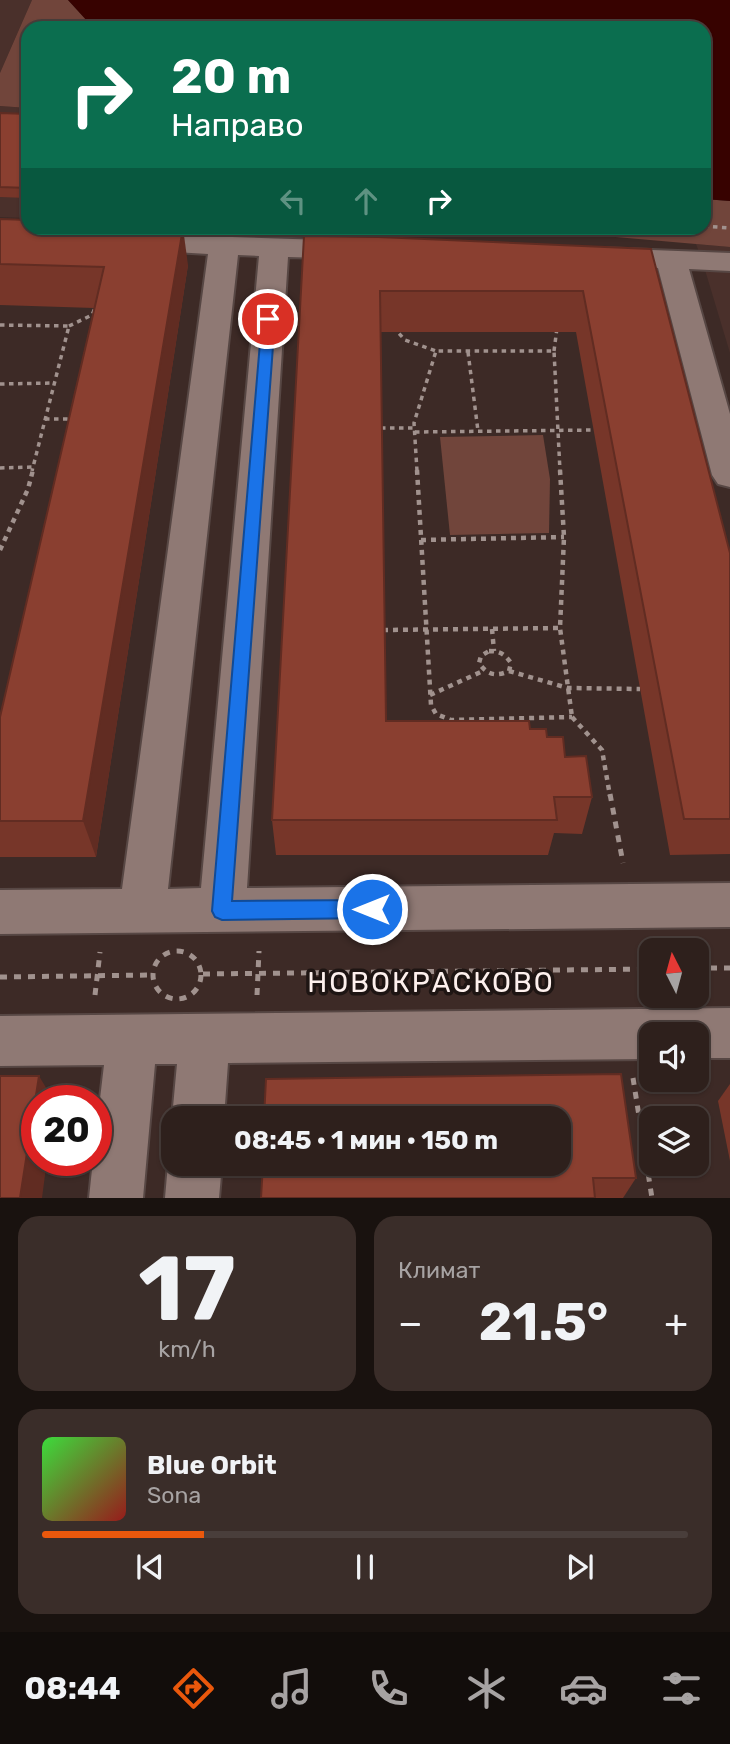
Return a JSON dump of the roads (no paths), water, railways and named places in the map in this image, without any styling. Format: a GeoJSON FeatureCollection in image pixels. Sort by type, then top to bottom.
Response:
{"type":"FeatureCollection","features":[{"type":"Feature","properties":{"kind":"lane"},"geometry":{"type":"LineString","coordinates":[[112,242],[384,250]]}},
{"type":"Feature","properties":{"kind":"lane"},"geometry":{"type":"LineString","coordinates":[[142,911],[224,246]]}},
{"type":"Feature","properties":{"kind":"lane"},"geometry":{"type":"LineString","coordinates":[[222,911],[274,247]]}},
{"type":"Feature","properties":{"kind":"lane"},"geometry":{"type":"LineString","coordinates":[[576,257],[671,260],[728,269]]}},
{"type":"Feature","properties":{"kind":"lane"},"geometry":{"type":"LineString","coordinates":[[671,260],[717,376],[730,475]]}},
{"type":"Feature","properties":{"kind":"lane"},"geometry":{"type":"LineString","coordinates":[[0,912],[730,905]]}},
{"type":"Feature","properties":{"kind":"lane"},"geometry":{"type":"LineString","coordinates":[[0,1041],[730,1033]]}},
{"type":"Feature","properties":{"kind":"lane"},"geometry":{"type":"LineString","coordinates":[[116,1198],[132,1039]]}},
{"type":"Feature","properties":{"kind":"lane"},"geometry":{"type":"LineString","coordinates":[[199,1106],[204,1039]]}},
{"type":"Feature","properties":{"kind":"lane"},"geometry":{"type":"LineString","coordinates":[[192,1198],[194,1176]]}},
{"type":"Feature","properties":{"kind":"district","name":"НОВОКРАСКОВО"},"geometry":{"type":"Point","coordinates":[431,982]}}]}
